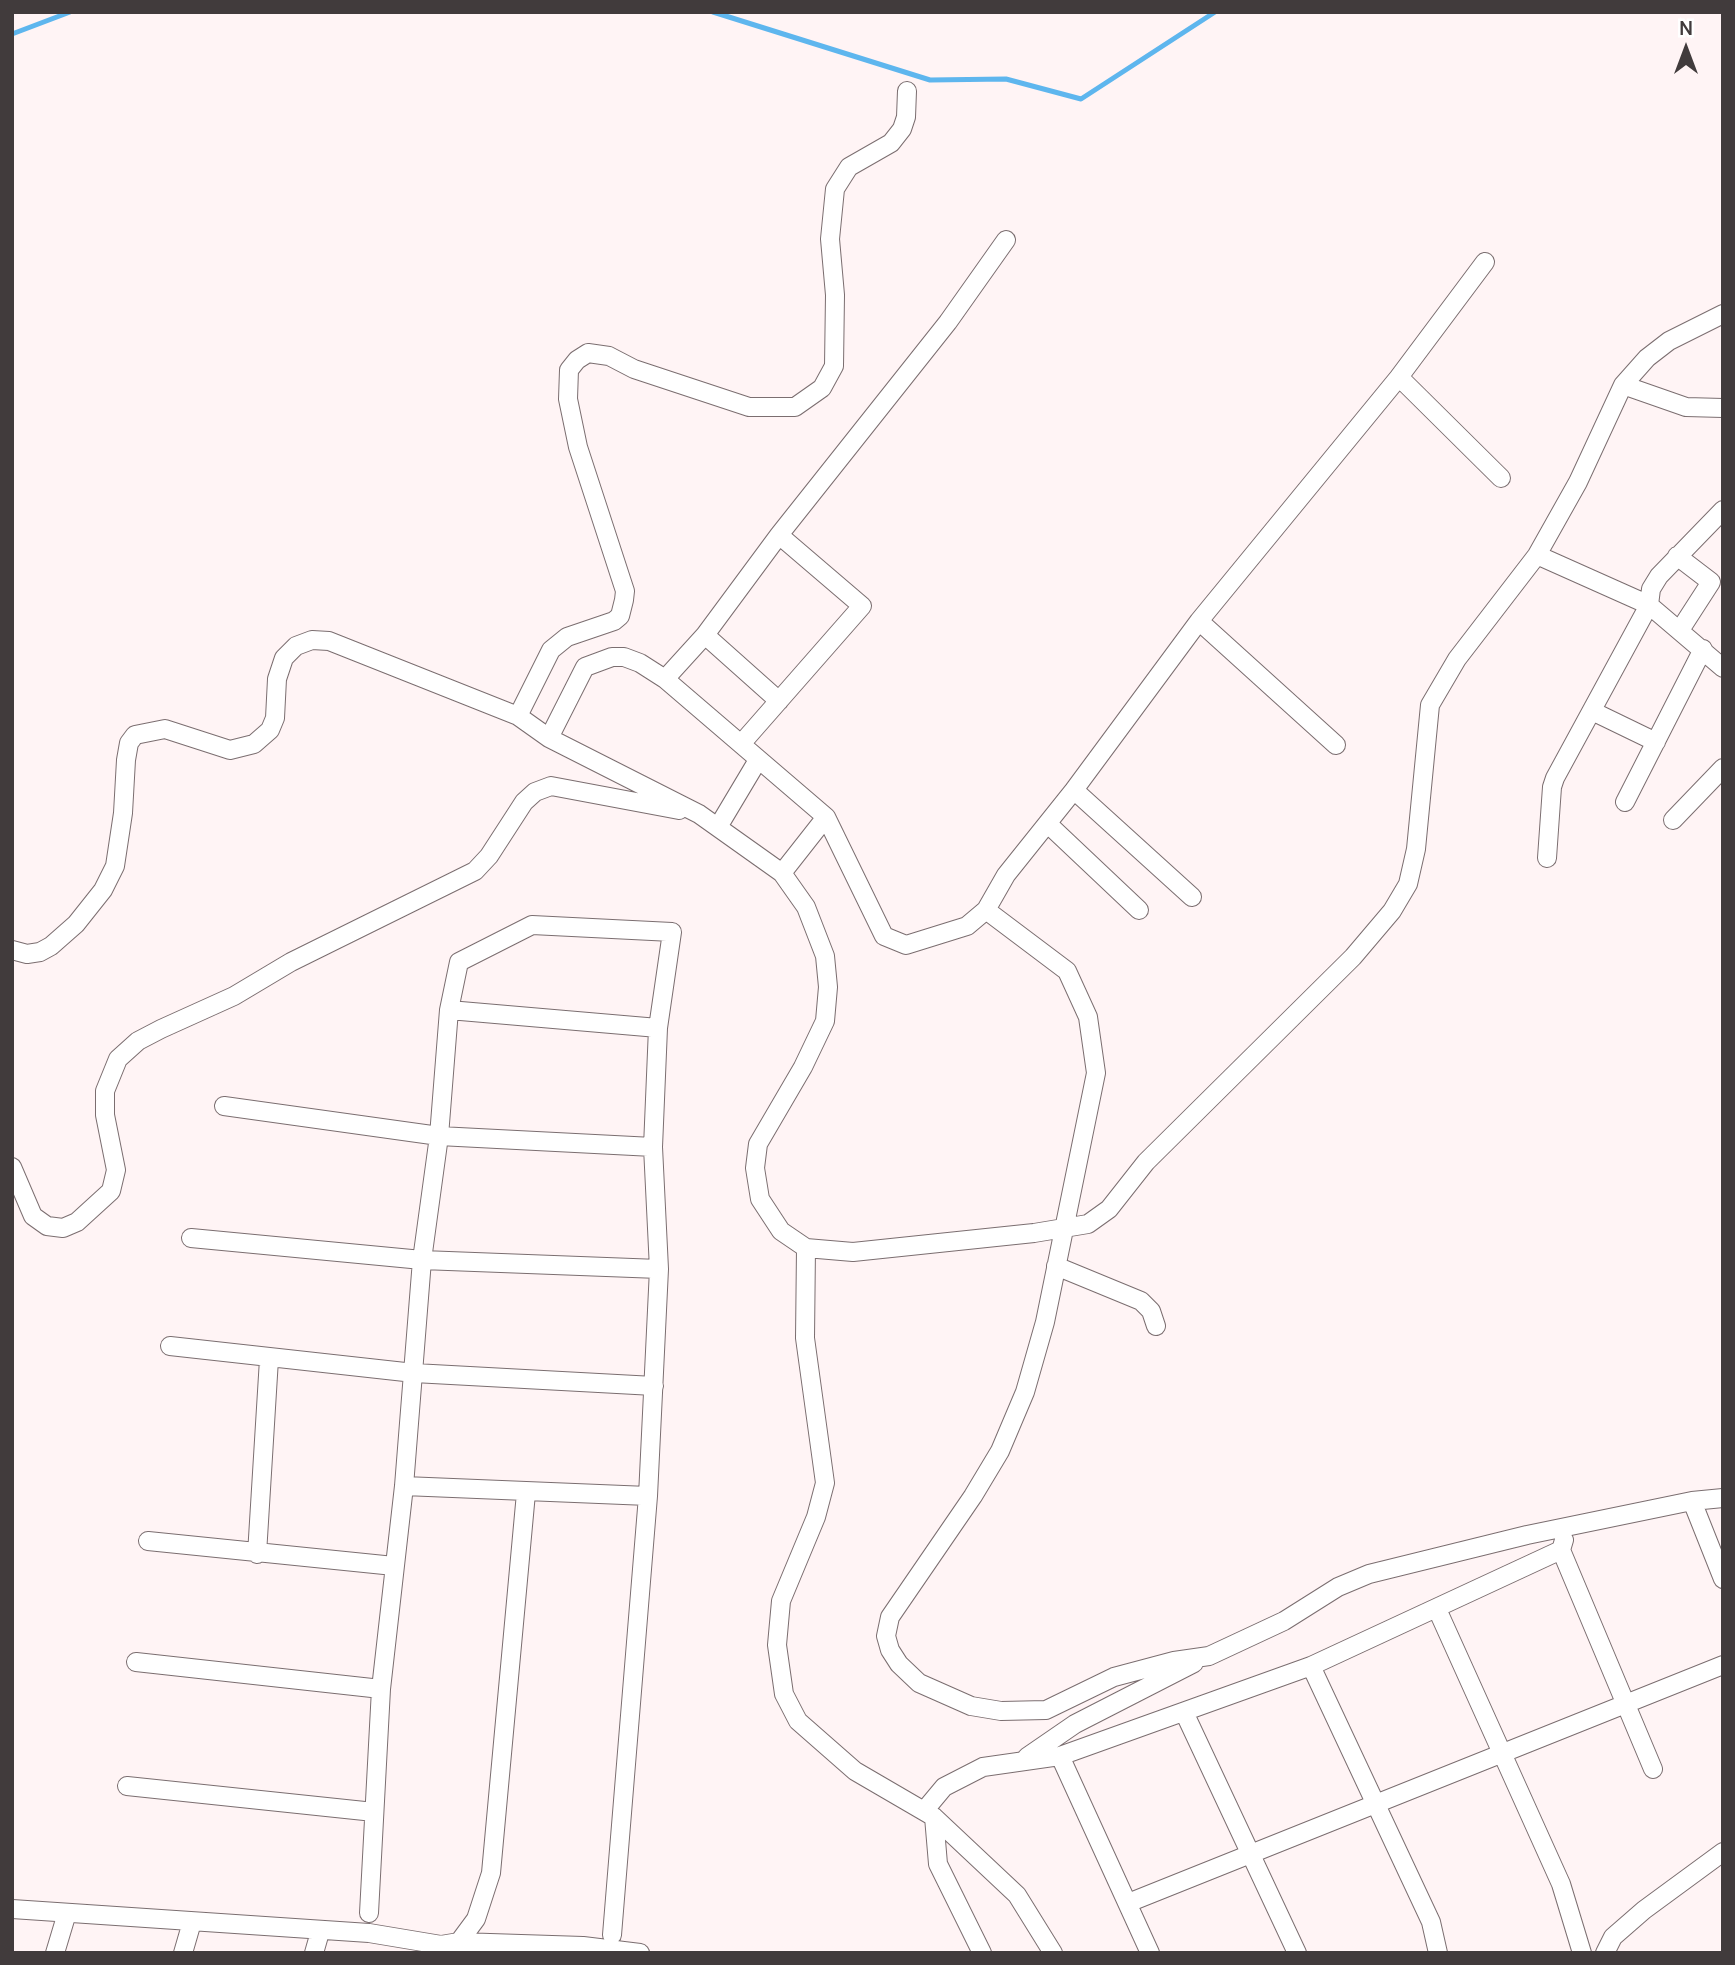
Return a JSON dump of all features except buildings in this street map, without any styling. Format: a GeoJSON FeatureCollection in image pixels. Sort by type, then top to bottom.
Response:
{"type":"FeatureCollection","features":[{"type":"Feature","properties":{"kind":"street"},"geometry":{"type":"LineString","coordinates":[[518,716],[551,650],[567,637],[614,621],[620,616],[624,600],[625,591],[578,447],[568,399],[569,370],[577,360],[588,353],[609,356],[634,369],[749,407],[795,407],[822,388],[834,366],[835,295],[830,239],[835,189],[849,167],[891,143],[902,129],[906,117],[907,91]]}},
{"type":"Feature","properties":{"kind":"street"},"geometry":{"type":"LineString","coordinates":[[665,680],[705,635],[779,535],[948,322],[1006,240]]}},
{"type":"Feature","properties":{"kind":"street"},"geometry":{"type":"LineString","coordinates":[[549,738],[570,691],[585,667],[612,657],[624,657],[640,663],[665,680],[826,817],[884,936],[893,942],[906,945],[939,937],[967,926],[986,910],[1006,875],[1074,790],[1199,621],[1399,377],[1485,262]]}},
{"type":"Feature","properties":{"kind":"street"},"geometry":{"type":"LineString","coordinates":[[12,950],[27,954],[40,953],[51,946],[76,924],[103,890],[115,866],[123,813],[126,760],[129,743],[135,735],[165,729],[230,750],[254,744],[270,730],[277,705],[277,679],[284,658],[296,646],[312,640],[329,641],[518,716],[549,738],[604,763],[699,814],[782,873],[806,907],[825,956],[828,988],[825,1021],[803,1067],[758,1144],[755,1168],[760,1199],[781,1231],[806,1248],[853,1252],[1064,1229],[1088,1224],[1109,1209],[1146,1162],[1353,957],[1392,911],[1408,884],[1416,849],[1430,705],[1457,659],[1537,555],[1578,482],[1623,385],[1647,358],[1669,341],[1723,314]]}},
{"type":"Feature","properties":{"kind":"street"},"geometry":{"type":"LineString","coordinates":[[1399,377],[1500,478]]}},
{"type":"Feature","properties":{"kind":"street"},"geometry":{"type":"LineString","coordinates":[[1623,385],[1686,407],[1723,408]]}},
{"type":"Feature","properties":{"kind":"street"},"geometry":{"type":"LineString","coordinates":[[1547,858],[1552,787],[1649,605],[1651,589],[1677,556],[1723,510]]}},
{"type":"Feature","properties":{"kind":"street"},"geometry":{"type":"LineString","coordinates":[[741,744],[862,606],[779,535]]}},
{"type":"Feature","properties":{"kind":"street"},"geometry":{"type":"LineString","coordinates":[[1537,555],[1649,605],[1723,668]]}},
{"type":"Feature","properties":{"kind":"street"},"geometry":{"type":"LineString","coordinates":[[1677,556],[1711,582],[1680,630]]}},
{"type":"Feature","properties":{"kind":"street"},"geometry":{"type":"LineString","coordinates":[[1199,621],[1336,745]]}},
{"type":"Feature","properties":{"kind":"street"},"geometry":{"type":"LineString","coordinates":[[705,635],[779,701]]}},
{"type":"Feature","properties":{"kind":"street"},"geometry":{"type":"LineString","coordinates":[[1625,802],[1703,649]]}},
{"type":"Feature","properties":{"kind":"street"},"geometry":{"type":"LineString","coordinates":[[1592,711],[1656,742]]}},
{"type":"Feature","properties":{"kind":"street"},"geometry":{"type":"LineString","coordinates":[[719,828],[758,760]]}},
{"type":"Feature","properties":{"kind":"street"},"geometry":{"type":"LineString","coordinates":[[590,792],[604,763]]}},
{"type":"Feature","properties":{"kind":"street"},"geometry":{"type":"LineString","coordinates":[[1673,820],[1723,768]]}},
{"type":"Feature","properties":{"kind":"street"},"geometry":{"type":"LineString","coordinates":[[12,1167],[33,1216],[47,1226],[63,1228],[77,1223],[111,1191],[116,1170],[105,1115],[105,1091],[118,1059],[138,1041],[234,996],[291,962],[475,871],[489,856],[524,802],[535,792],[551,786],[699,814]]}},
{"type":"Feature","properties":{"kind":"street"},"geometry":{"type":"LineString","coordinates":[[1074,790],[1192,897]]}},
{"type":"Feature","properties":{"kind":"street"},"geometry":{"type":"LineString","coordinates":[[782,873],[826,817]]}},
{"type":"Feature","properties":{"kind":"street"},"geometry":{"type":"LineString","coordinates":[[1048,824],[1139,910]]}},
{"type":"Feature","properties":{"kind":"street"},"geometry":{"type":"LineString","coordinates":[[986,910],[1067,971],[1088,1017],[1096,1073],[1045,1322],[1011,1427],[973,1496],[890,1617],[886,1636],[890,1650],[899,1664],[919,1683],[971,1706],[1001,1711],[1046,1710],[1114,1677],[1174,1661],[1209,1656]]}},
{"type":"Feature","properties":{"kind":"street"},"geometry":{"type":"LineString","coordinates":[[369,1913],[381,1689],[404,1486],[422,1260],[439,1136],[449,1010],[459,962],[532,925],[672,932],[657,1028],[653,1147],[659,1269],[648,1496],[611,1935]]}},
{"type":"Feature","properties":{"kind":"street"},"geometry":{"type":"LineString","coordinates":[[449,1010],[657,1028]]}},
{"type":"Feature","properties":{"kind":"street"},"geometry":{"type":"LineString","coordinates":[[224,1107],[439,1136],[653,1147]]}},
{"type":"Feature","properties":{"kind":"street"},"geometry":{"type":"LineString","coordinates":[[191,1238],[422,1260],[659,1269]]}},
{"type":"Feature","properties":{"kind":"street"},"geometry":{"type":"LineString","coordinates":[[806,1248],[805,1338],[825,1483],[816,1517],[781,1601],[777,1645],[784,1694],[798,1721],[855,1770],[929,1814],[1017,1895],[1053,1953]]}},
{"type":"Feature","properties":{"kind":"street"},"geometry":{"type":"LineString","coordinates":[[1056,1266],[1141,1301],[1151,1311],[1156,1326]]}},
{"type":"Feature","properties":{"kind":"street"},"geometry":{"type":"LineString","coordinates":[[170,1346],[414,1373],[654,1386]]}},
{"type":"Feature","properties":{"kind":"street"},"geometry":{"type":"LineString","coordinates":[[257,1554],[270,1359]]}},
{"type":"Feature","properties":{"kind":"street"},"geometry":{"type":"LineString","coordinates":[[404,1486],[648,1496]]}},
{"type":"Feature","properties":{"kind":"street"},"geometry":{"type":"LineString","coordinates":[[459,1942],[476,1919],[491,1873],[526,1493]]}},
{"type":"Feature","properties":{"kind":"street"},"geometry":{"type":"LineString","coordinates":[[1024,1759],[1086,1718],[1284,1621],[1338,1587],[1369,1574],[1567,1527],[1692,1501],[1723,1498]]}},
{"type":"Feature","properties":{"kind":"street"},"geometry":{"type":"LineString","coordinates":[[1692,1501],[1723,1579]]}},
{"type":"Feature","properties":{"kind":"street"},"geometry":{"type":"LineString","coordinates":[[1567,1527],[1561,1550],[1653,1769]]}},
{"type":"Feature","properties":{"kind":"street"},"geometry":{"type":"LineString","coordinates":[[148,1541],[394,1566]]}},
{"type":"Feature","properties":{"kind":"street"},"geometry":{"type":"LineString","coordinates":[[982,1953],[938,1864],[929,1814],[944,1787],[983,1767],[1024,1759],[1060,1756],[1311,1666],[1561,1550]]}},
{"type":"Feature","properties":{"kind":"street"},"geometry":{"type":"LineString","coordinates":[[1437,1609],[1561,1884],[1582,1953]]}},
{"type":"Feature","properties":{"kind":"street"},"geometry":{"type":"LineString","coordinates":[[136,1662],[381,1689]]}},
{"type":"Feature","properties":{"kind":"street"},"geometry":{"type":"LineString","coordinates":[[1128,1903],[1723,1665]]}},
{"type":"Feature","properties":{"kind":"street"},"geometry":{"type":"LineString","coordinates":[[1311,1666],[1431,1922],[1438,1953]]}},
{"type":"Feature","properties":{"kind":"street"},"geometry":{"type":"LineString","coordinates":[[1184,1712],[1297,1953]]}},
{"type":"Feature","properties":{"kind":"street"},"geometry":{"type":"LineString","coordinates":[[1060,1756],[1150,1953]]}},
{"type":"Feature","properties":{"kind":"street"},"geometry":{"type":"LineString","coordinates":[[127,1786],[374,1812]]}},
{"type":"Feature","properties":{"kind":"street"},"geometry":{"type":"LineString","coordinates":[[1605,1953],[1613,1937],[1644,1910],[1723,1852]]}},
{"type":"Feature","properties":{"kind":"street"},"geometry":{"type":"LineString","coordinates":[[12,1909],[320,1932],[369,1933],[440,1949],[459,1942],[639,1953]]}},
{"type":"Feature","properties":{"kind":"street"},"geometry":{"type":"LineString","coordinates":[[55,1953],[67,1913]]}},
{"type":"Feature","properties":{"kind":"street"},"geometry":{"type":"LineString","coordinates":[[183,1953],[192,1922]]}},
{"type":"Feature","properties":{"kind":"street"},"geometry":{"type":"LineString","coordinates":[[314,1953],[320,1932]]}},
{"type":"Feature","properties":{"kind":"waterway"},"geometry":{"type":"LineString","coordinates":[[12,34],[70,12]]}},
{"type":"Feature","properties":{"kind":"waterway"},"geometry":{"type":"LineString","coordinates":[[713,12],[930,80],[1006,79],[1081,99],[1215,12]]}}]}
